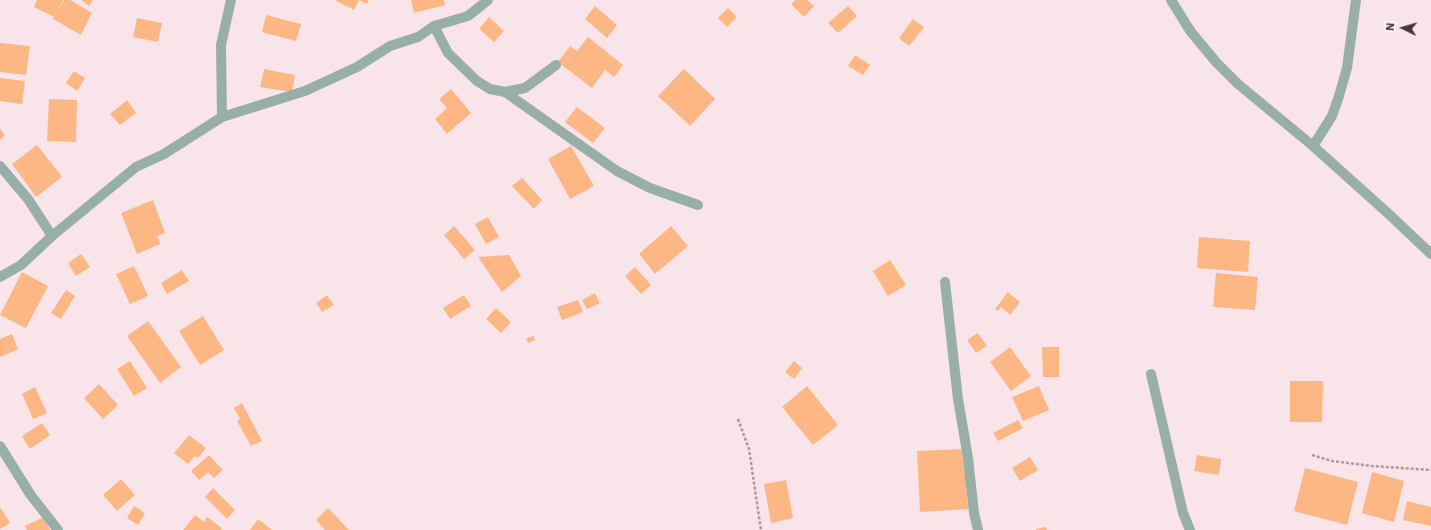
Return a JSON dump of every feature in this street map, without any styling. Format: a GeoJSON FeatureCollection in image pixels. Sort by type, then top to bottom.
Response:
{"type":"FeatureCollection","features":[{"type":"Feature","properties":{"kind":"street"},"geometry":{"type":"LineString","coordinates":[[222,117],[221,46],[231,0]]}},
{"type":"Feature","properties":{"kind":"street"},"geometry":{"type":"LineString","coordinates":[[0,277],[21,265],[52,236],[136,167],[164,154],[222,117],[305,91],[357,67],[390,46],[418,37],[434,26],[468,16],[488,0]]}},
{"type":"Feature","properties":{"kind":"street"},"geometry":{"type":"LineString","coordinates":[[1171,0],[1191,32],[1216,62],[1238,84],[1313,146],[1431,254]]}},
{"type":"Feature","properties":{"kind":"street"},"geometry":{"type":"LineString","coordinates":[[1313,146],[1332,116],[1339,96],[1346,68],[1356,0]]}},
{"type":"Feature","properties":{"kind":"street"},"geometry":{"type":"LineString","coordinates":[[434,26],[448,53],[476,81],[490,89],[505,92],[525,88],[556,65]]}},
{"type":"Feature","properties":{"kind":"street"},"geometry":{"type":"LineString","coordinates":[[505,92],[617,171],[650,188],[698,205]]}},
{"type":"Feature","properties":{"kind":"street"},"geometry":{"type":"LineString","coordinates":[[0,166],[28,198],[52,236]]}},
{"type":"Feature","properties":{"kind":"street"},"geometry":{"type":"LineString","coordinates":[[945,282],[958,400],[968,458],[974,514],[978,530]]}},
{"type":"Feature","properties":{"kind":"street"},"geometry":{"type":"LineString","coordinates":[[1151,374],[1183,513],[1190,530]]}},
{"type":"Feature","properties":{"kind":"street"},"geometry":{"type":"LineString","coordinates":[[0,446],[30,494],[58,530]]}},
{"type":"Feature","properties":{"kind":"path"},"geometry":{"type":"LineString","coordinates":[[738,419],[749,449],[761,530]]}},
{"type":"Feature","properties":{"kind":"path"},"geometry":{"type":"LineString","coordinates":[[1312,455],[1332,460],[1372,466],[1431,470]]}},
{"type":"Feature","properties":{"kind":"building"},"geometry":{"type":"Polygon","coordinates":[[[37,0],[63,0],[57,13],[64,0],[70,0],[92,13],[81,35],[53,19],[54,17],[34,7],[37,0]]]}},
{"type":"Feature","properties":{"kind":"building"},"geometry":{"type":"Polygon","coordinates":[[[81,0],[93,0],[89,6],[81,0]]]}},
{"type":"Feature","properties":{"kind":"building"},"geometry":{"type":"Polygon","coordinates":[[[334,0],[359,0],[354,10],[334,0]]]}},
{"type":"Feature","properties":{"kind":"building"},"geometry":{"type":"Polygon","coordinates":[[[359,0],[369,0],[367,4],[359,0]]]}},
{"type":"Feature","properties":{"kind":"building"},"geometry":{"type":"Polygon","coordinates":[[[411,0],[444,0],[445,5],[414,13],[411,0]]]}},
{"type":"Feature","properties":{"kind":"building"},"geometry":{"type":"Polygon","coordinates":[[[796,0],[807,0],[814,6],[804,17],[791,4],[796,0]]]}},
{"type":"Feature","properties":{"kind":"building"},"geometry":{"type":"Polygon","coordinates":[[[595,6],[617,25],[607,38],[585,19],[595,6]]]}},
{"type":"Feature","properties":{"kind":"building"},"geometry":{"type":"Polygon","coordinates":[[[848,6],[857,16],[838,33],[828,23],[848,6]]]}},
{"type":"Feature","properties":{"kind":"building"},"geometry":{"type":"Polygon","coordinates":[[[728,8],[737,17],[727,27],[718,18],[728,8]]]}},
{"type":"Feature","properties":{"kind":"building"},"geometry":{"type":"Polygon","coordinates":[[[266,15],[301,24],[296,41],[262,32],[266,15]]]}},
{"type":"Feature","properties":{"kind":"building"},"geometry":{"type":"Polygon","coordinates":[[[489,17],[504,31],[494,42],[479,29],[489,17]]]}},
{"type":"Feature","properties":{"kind":"building"},"geometry":{"type":"Polygon","coordinates":[[[137,18],[162,23],[158,42],[133,37],[137,18]]]}},
{"type":"Feature","properties":{"kind":"building"},"geometry":{"type":"Polygon","coordinates":[[[913,19],[924,27],[909,46],[899,38],[913,19]]]}},
{"type":"Feature","properties":{"kind":"building"},"geometry":{"type":"Polygon","coordinates":[[[588,37],[623,65],[614,77],[605,70],[592,88],[558,62],[570,46],[577,51],[588,37]]]}},
{"type":"Feature","properties":{"kind":"building"},"geometry":{"type":"Polygon","coordinates":[[[0,43],[30,46],[26,75],[0,72],[0,43]]]}},
{"type":"Feature","properties":{"kind":"building"},"geometry":{"type":"Polygon","coordinates":[[[855,55],[870,65],[863,75],[848,66],[855,55]]]}},
{"type":"Feature","properties":{"kind":"building"},"geometry":{"type":"Polygon","coordinates":[[[264,69],[295,75],[292,92],[260,87],[264,69]]]}},
{"type":"Feature","properties":{"kind":"building"},"geometry":{"type":"Polygon","coordinates":[[[684,69],[715,99],[690,126],[658,96],[684,69]]]}},
{"type":"Feature","properties":{"kind":"building"},"geometry":{"type":"Polygon","coordinates":[[[74,71],[85,78],[77,91],[66,83],[74,71]]]}},
{"type":"Feature","properties":{"kind":"building"},"geometry":{"type":"Polygon","coordinates":[[[0,78],[25,81],[22,104],[0,101],[0,78]]]}},
{"type":"Feature","properties":{"kind":"building"},"geometry":{"type":"Polygon","coordinates":[[[451,89],[471,113],[447,134],[435,119],[447,108],[439,99],[451,89]]]}},
{"type":"Feature","properties":{"kind":"building"},"geometry":{"type":"Polygon","coordinates":[[[49,99],[77,100],[76,142],[47,141],[49,99]]]}},
{"type":"Feature","properties":{"kind":"building"},"geometry":{"type":"Polygon","coordinates":[[[127,100],[136,113],[120,125],[110,114],[127,100]]]}},
{"type":"Feature","properties":{"kind":"building"},"geometry":{"type":"Polygon","coordinates":[[[577,107],[605,128],[593,143],[565,122],[577,107]]]}},
{"type":"Feature","properties":{"kind":"building"},"geometry":{"type":"Polygon","coordinates":[[[0,129],[5,135],[0,140],[0,129]]]}},
{"type":"Feature","properties":{"kind":"building"},"geometry":{"type":"Polygon","coordinates":[[[37,145],[62,177],[36,197],[12,164],[37,145]]]}},
{"type":"Feature","properties":{"kind":"building"},"geometry":{"type":"Polygon","coordinates":[[[571,146],[594,186],[570,199],[548,159],[571,146]]]}},
{"type":"Feature","properties":{"kind":"building"},"geometry":{"type":"Polygon","coordinates":[[[522,178],[542,200],[534,209],[512,186],[522,178]]]}},
{"type":"Feature","properties":{"kind":"building"},"geometry":{"type":"Polygon","coordinates":[[[153,200],[165,233],[157,236],[160,244],[137,254],[121,213],[153,200]]]}},
{"type":"Feature","properties":{"kind":"building"},"geometry":{"type":"Polygon","coordinates":[[[488,217],[499,237],[486,244],[475,224],[488,217]]]}},
{"type":"Feature","properties":{"kind":"building"},"geometry":{"type":"Polygon","coordinates":[[[454,226],[475,250],[464,259],[444,235],[454,226]]]}},
{"type":"Feature","properties":{"kind":"building"},"geometry":{"type":"Polygon","coordinates":[[[671,226],[688,246],[655,274],[639,254],[671,226]]]}},
{"type":"Feature","properties":{"kind":"building"},"geometry":{"type":"Polygon","coordinates":[[[1199,237],[1250,241],[1248,272],[1197,268],[1199,237]]]}},
{"type":"Feature","properties":{"kind":"building"},"geometry":{"type":"Polygon","coordinates":[[[81,254],[90,267],[76,276],[68,263],[81,254]]]}},
{"type":"Feature","properties":{"kind":"building"},"geometry":{"type":"Polygon","coordinates":[[[509,255],[521,276],[502,292],[478,257],[509,255]]]}},
{"type":"Feature","properties":{"kind":"building"},"geometry":{"type":"Polygon","coordinates":[[[890,260],[906,285],[888,296],[873,271],[890,260]]]}},
{"type":"Feature","properties":{"kind":"building"},"geometry":{"type":"Polygon","coordinates":[[[134,266],[148,296],[130,304],[116,274],[134,266]]]}},
{"type":"Feature","properties":{"kind":"building"},"geometry":{"type":"Polygon","coordinates":[[[635,267],[651,285],[641,294],[625,276],[635,267]]]}},
{"type":"Feature","properties":{"kind":"building"},"geometry":{"type":"Polygon","coordinates":[[[182,270],[189,281],[167,294],[161,283],[182,270]]]}},
{"type":"Feature","properties":{"kind":"building"},"geometry":{"type":"Polygon","coordinates":[[[22,272],[48,286],[26,328],[0,315],[22,272]]]}},
{"type":"Feature","properties":{"kind":"building"},"geometry":{"type":"Polygon","coordinates":[[[1216,273],[1258,277],[1255,310],[1213,307],[1216,273]]]}},
{"type":"Feature","properties":{"kind":"building"},"geometry":{"type":"Polygon","coordinates":[[[66,290],[75,296],[61,319],[51,313],[66,290]]]}},
{"type":"Feature","properties":{"kind":"building"},"geometry":{"type":"Polygon","coordinates":[[[1008,292],[1020,302],[1010,315],[1001,307],[998,311],[995,309],[1008,292]]]}},
{"type":"Feature","properties":{"kind":"building"},"geometry":{"type":"Polygon","coordinates":[[[595,293],[600,303],[587,309],[582,300],[595,293]]]}},
{"type":"Feature","properties":{"kind":"building"},"geometry":{"type":"Polygon","coordinates":[[[327,295],[334,305],[322,312],[316,303],[327,295]]]}},
{"type":"Feature","properties":{"kind":"building"},"geometry":{"type":"Polygon","coordinates":[[[464,295],[471,306],[450,319],[443,308],[464,295]]]}},
{"type":"Feature","properties":{"kind":"building"},"geometry":{"type":"Polygon","coordinates":[[[578,300],[583,312],[562,320],[557,307],[578,300]]]}},
{"type":"Feature","properties":{"kind":"building"},"geometry":{"type":"Polygon","coordinates":[[[496,308],[511,322],[501,333],[486,319],[496,308]]]}},
{"type":"Feature","properties":{"kind":"building"},"geometry":{"type":"Polygon","coordinates":[[[203,316],[224,350],[200,365],[179,331],[203,316]]]}},
{"type":"Feature","properties":{"kind":"building"},"geometry":{"type":"Polygon","coordinates":[[[148,321],[181,367],[160,383],[127,336],[148,321]]]}},
{"type":"Feature","properties":{"kind":"building"},"geometry":{"type":"Polygon","coordinates":[[[978,333],[987,346],[976,353],[967,340],[978,333]]]}},
{"type":"Feature","properties":{"kind":"building"},"geometry":{"type":"Polygon","coordinates":[[[12,334],[18,349],[0,357],[0,339],[12,334]]]}},
{"type":"Feature","properties":{"kind":"building"},"geometry":{"type":"Polygon","coordinates":[[[534,336],[535,340],[528,343],[526,338],[534,336]]]}},
{"type":"Feature","properties":{"kind":"building"},"geometry":{"type":"Polygon","coordinates":[[[1010,347],[1031,376],[1011,391],[990,362],[1010,347]]]}},
{"type":"Feature","properties":{"kind":"building"},"geometry":{"type":"Polygon","coordinates":[[[1042,347],[1059,347],[1059,377],[1043,377],[1042,347]]]}},
{"type":"Feature","properties":{"kind":"building"},"geometry":{"type":"Polygon","coordinates":[[[130,361],[147,388],[134,396],[117,369],[130,361]]]}},
{"type":"Feature","properties":{"kind":"building"},"geometry":{"type":"Polygon","coordinates":[[[794,361],[802,368],[794,379],[785,372],[794,361]]]}},
{"type":"Feature","properties":{"kind":"building"},"geometry":{"type":"Polygon","coordinates":[[[1290,381],[1323,381],[1322,422],[1290,422],[1290,381]]]}},
{"type":"Feature","properties":{"kind":"building"},"geometry":{"type":"Polygon","coordinates":[[[99,384],[118,405],[103,419],[84,398],[99,384]]]}},
{"type":"Feature","properties":{"kind":"building"},"geometry":{"type":"Polygon","coordinates":[[[807,386],[838,425],[813,445],[782,407],[807,386]]]}},
{"type":"Feature","properties":{"kind":"building"},"geometry":{"type":"Polygon","coordinates":[[[1039,386],[1049,410],[1023,421],[1012,397],[1039,386]]]}},
{"type":"Feature","properties":{"kind":"building"},"geometry":{"type":"Polygon","coordinates":[[[35,387],[47,413],[33,419],[22,394],[35,387]]]}},
{"type":"Feature","properties":{"kind":"building"},"geometry":{"type":"Polygon","coordinates":[[[242,403],[262,441],[251,446],[237,421],[240,419],[234,408],[242,403]]]}},
{"type":"Feature","properties":{"kind":"building"},"geometry":{"type":"Polygon","coordinates":[[[1018,420],[1023,428],[998,441],[993,433],[1018,420]]]}},
{"type":"Feature","properties":{"kind":"building"},"geometry":{"type":"Polygon","coordinates":[[[42,423],[50,435],[30,449],[22,436],[42,423]]]}},
{"type":"Feature","properties":{"kind":"building"},"geometry":{"type":"Polygon","coordinates":[[[189,435],[206,448],[198,458],[195,456],[188,464],[174,453],[189,435]]]}},
{"type":"Feature","properties":{"kind":"building"},"geometry":{"type":"Polygon","coordinates":[[[964,449],[968,509],[920,512],[917,451],[964,449]]]}},
{"type":"Feature","properties":{"kind":"building"},"geometry":{"type":"Polygon","coordinates":[[[209,455],[223,470],[214,478],[208,472],[199,480],[191,471],[209,455]]]}},
{"type":"Feature","properties":{"kind":"building"},"geometry":{"type":"Polygon","coordinates":[[[1197,455],[1221,459],[1219,475],[1194,471],[1197,455]]]}},
{"type":"Feature","properties":{"kind":"building"},"geometry":{"type":"Polygon","coordinates":[[[1030,457],[1038,470],[1020,481],[1012,468],[1030,457]]]}},
{"type":"Feature","properties":{"kind":"building"},"geometry":{"type":"Polygon","coordinates":[[[1305,468],[1358,482],[1347,525],[1294,511],[1305,468]]]}},
{"type":"Feature","properties":{"kind":"building"},"geometry":{"type":"Polygon","coordinates":[[[1372,472],[1404,481],[1394,522],[1362,513],[1372,472]]]}},
{"type":"Feature","properties":{"kind":"building"},"geometry":{"type":"Polygon","coordinates":[[[121,479],[135,495],[117,511],[103,495],[121,479]]]}},
{"type":"Feature","properties":{"kind":"building"},"geometry":{"type":"Polygon","coordinates":[[[786,480],[793,518],[771,523],[764,484],[786,480]]]}},
{"type":"Feature","properties":{"kind":"building"},"geometry":{"type":"Polygon","coordinates":[[[213,488],[235,510],[227,519],[205,497],[213,488]]]}},
{"type":"Feature","properties":{"kind":"building"},"geometry":{"type":"Polygon","coordinates":[[[1407,501],[1431,507],[1431,526],[1403,520],[1407,501]]]}},
{"type":"Feature","properties":{"kind":"building"},"geometry":{"type":"Polygon","coordinates":[[[134,506],[145,513],[138,525],[127,518],[134,506]]]}},
{"type":"Feature","properties":{"kind":"building"},"geometry":{"type":"Polygon","coordinates":[[[0,507],[10,523],[0,529],[0,507]]]}},
{"type":"Feature","properties":{"kind":"building"},"geometry":{"type":"Polygon","coordinates":[[[328,508],[349,530],[325,530],[316,520],[328,508]]]}},
{"type":"Feature","properties":{"kind":"building"},"geometry":{"type":"Polygon","coordinates":[[[195,515],[204,522],[207,517],[222,528],[221,530],[183,530],[195,515]]]}},
{"type":"Feature","properties":{"kind":"building"},"geometry":{"type":"Polygon","coordinates":[[[44,517],[50,530],[27,530],[25,526],[44,517]]]}},
{"type":"Feature","properties":{"kind":"building"},"geometry":{"type":"Polygon","coordinates":[[[258,519],[272,530],[250,530],[258,519]]]}},
{"type":"Feature","properties":{"kind":"building"},"geometry":{"type":"Polygon","coordinates":[[[1046,527],[1047,530],[1036,530],[1036,529],[1046,527]]]}}]}
